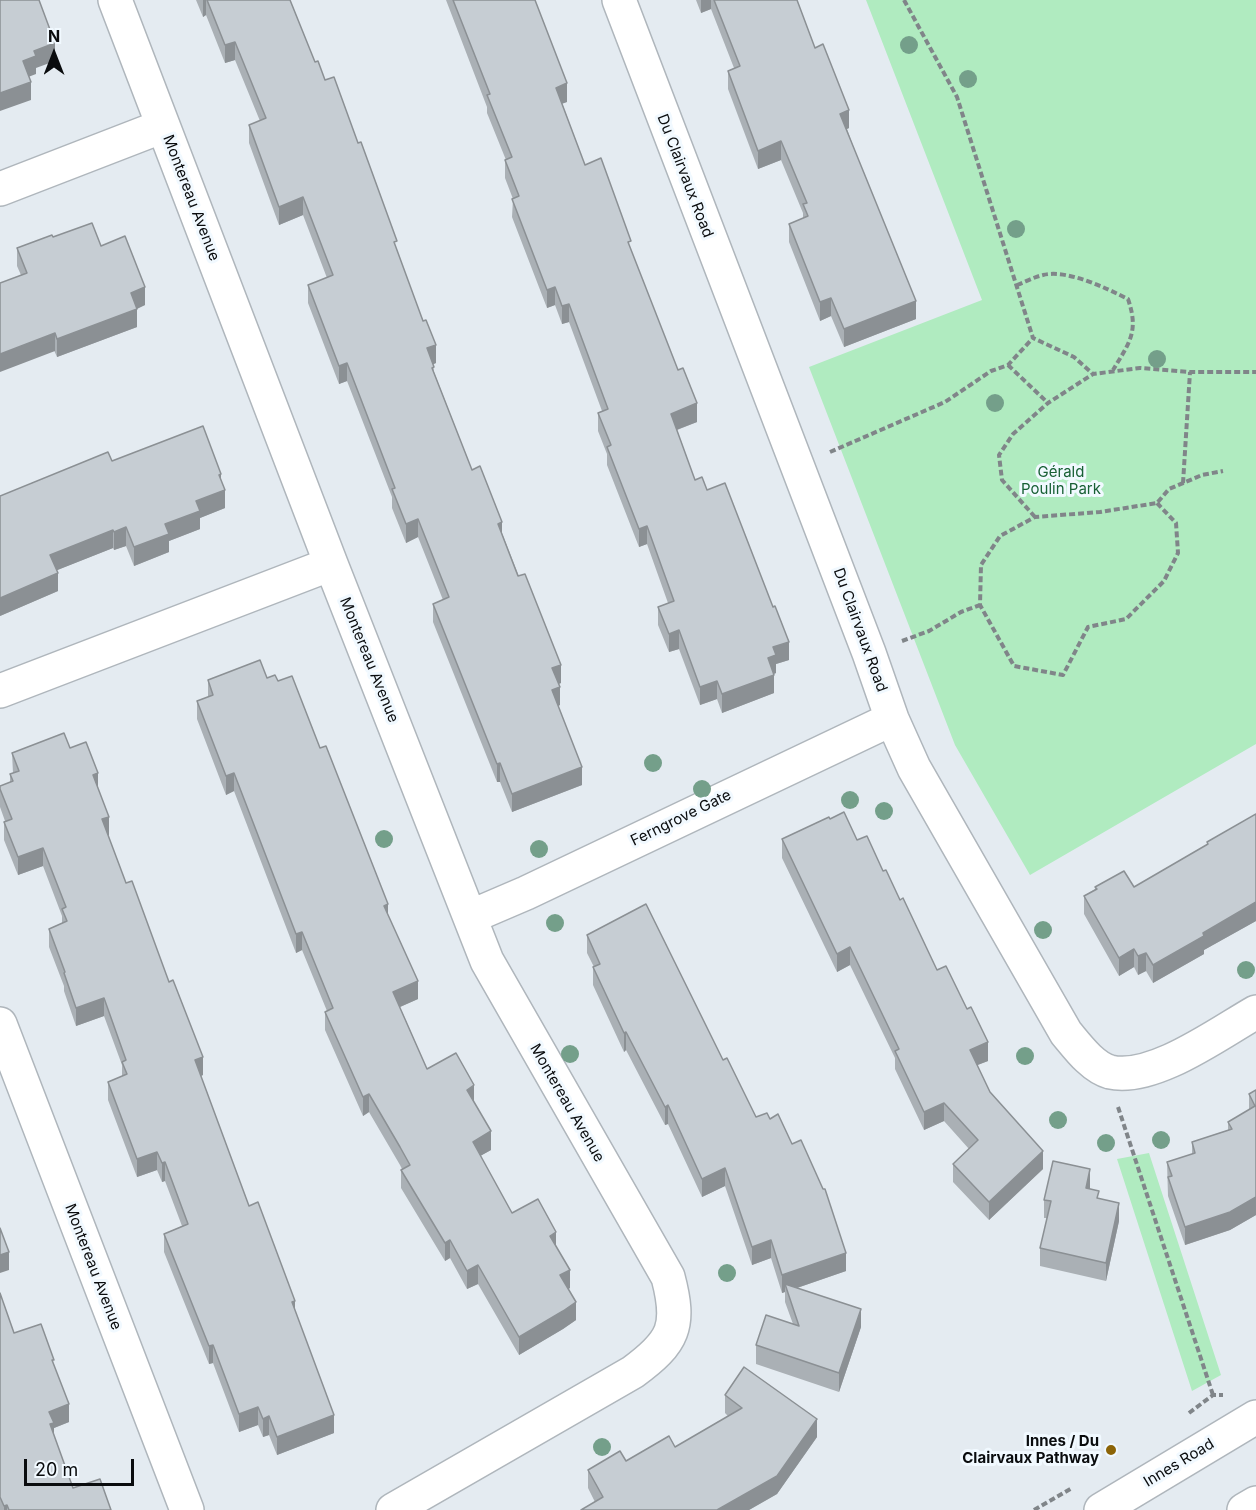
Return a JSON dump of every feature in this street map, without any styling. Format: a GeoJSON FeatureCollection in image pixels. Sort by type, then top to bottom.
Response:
{"type":"FeatureCollection","features":[{"type":"Feature","properties":{"kind":"street","name":"Montereau Avenue"},"geometry":{"type":"LineString","coordinates":[[115,0],[331,564],[487,961],[668,1277],[674,1302],[672,1331],[655,1355],[633,1372],[393,1510]]}},
{"type":"Feature","properties":{"kind":"street","name":"Du Clairvaux Road"},"geometry":{"type":"LineString","coordinates":[[619,0],[798,466],[892,719],[914,768],[1066,1033],[1085,1056],[1109,1071]]}},
{"type":"Feature","properties":{"kind":"street"},"geometry":{"type":"LineString","coordinates":[[0,189],[163,126]]}},
{"type":"Feature","properties":{"kind":"street"},"geometry":{"type":"LineString","coordinates":[[0,691],[331,564]]}},
{"type":"Feature","properties":{"kind":"street","name":"Ferngrove Gate"},"geometry":{"type":"LineString","coordinates":[[470,917],[526,893],[892,719]]}},
{"type":"Feature","properties":{"kind":"street"},"geometry":{"type":"LineString","coordinates":[[1109,1071],[1136,1073],[1172,1061],[1256,1012]]}},
{"type":"Feature","properties":{"kind":"street","name":"Montereau Avenue"},"geometry":{"type":"LineString","coordinates":[[0,1024],[187,1510]]}},
{"type":"Feature","properties":{"kind":"street","name":"Innes Road"},"geometry":{"type":"LineString","coordinates":[[1101,1510],[1256,1417]]}},
{"type":"Feature","properties":{"kind":"street"},"geometry":{"type":"LineString","coordinates":[[1244,1510],[1256,1503]]}},
{"type":"Feature","properties":{"kind":"path"},"geometry":{"type":"LineString","coordinates":[[904,0],[957,97],[1033,338],[1074,357],[1093,374]]}},
{"type":"Feature","properties":{"kind":"path"},"geometry":{"type":"LineString","coordinates":[[1017,285],[1044,274],[1067,275],[1106,288],[1128,299],[1134,316],[1131,340],[1113,370]]}},
{"type":"Feature","properties":{"kind":"path"},"geometry":{"type":"LineString","coordinates":[[798,466],[945,402],[991,371],[1008,365],[1033,338]]}},
{"type":"Feature","properties":{"kind":"path"},"geometry":{"type":"LineString","coordinates":[[1008,365],[1048,403]]}},
{"type":"Feature","properties":{"kind":"path"},"geometry":{"type":"LineString","coordinates":[[1035,517],[1002,480],[999,455],[1013,434],[1048,403],[1093,374],[1113,370],[1140,368],[1190,372],[1256,372]]}},
{"type":"Feature","properties":{"kind":"path"},"geometry":{"type":"LineString","coordinates":[[1183,483],[1190,372]]}},
{"type":"Feature","properties":{"kind":"path"},"geometry":{"type":"LineString","coordinates":[[1158,503],[1176,523],[1178,553],[1164,581],[1126,619],[1088,627],[1062,675],[1014,666],[980,605],[981,565],[1000,536],[1035,517],[1100,512],[1158,503],[1169,489],[1202,476],[1223,471]]}},
{"type":"Feature","properties":{"kind":"path"},"geometry":{"type":"LineString","coordinates":[[869,653],[929,631],[961,612],[980,605]]}},
{"type":"Feature","properties":{"kind":"path"},"geometry":{"type":"LineString","coordinates":[[1109,1071],[1119,1113],[1213,1395]]}},
{"type":"Feature","properties":{"kind":"green space","name":"Gérald Poulin Park"},"geometry":{"type":"Polygon","coordinates":[[[866,0],[1256,0],[1256,744],[1030,875],[955,745],[809,367],[982,300],[866,0]]]}},
{"type":"Feature","properties":{"kind":"green space"},"geometry":{"type":"Polygon","coordinates":[[[1149,1153],[1221,1375],[1192,1391],[1117,1159],[1149,1153]]]}},
{"type":"Feature","properties":{"kind":"building"},"geometry":{"type":"Polygon","coordinates":[[[0,0],[39,0],[55,43],[34,51],[36,56],[23,61],[31,82],[0,93],[0,0]]]}},
{"type":"Feature","properties":{"kind":"building"},"geometry":{"type":"Polygon","coordinates":[[[207,0],[290,0],[315,62],[318,61],[325,80],[334,77],[358,143],[361,142],[423,321],[426,320],[436,345],[427,348],[434,367],[432,368],[472,470],[480,466],[502,522],[498,524],[518,576],[525,574],[561,665],[552,668],[560,687],[552,690],[582,767],[512,794],[500,763],[497,764],[433,604],[449,597],[418,519],[406,524],[392,489],[395,488],[347,363],[339,366],[308,285],[333,275],[303,197],[279,207],[249,125],[266,118],[235,42],[225,45],[207,0]]]}},
{"type":"Feature","properties":{"kind":"building"},"geometry":{"type":"Polygon","coordinates":[[[453,0],[535,0],[567,83],[556,88],[585,165],[601,158],[631,241],[628,242],[678,370],[683,368],[697,403],[671,414],[695,480],[702,477],[707,490],[725,483],[789,642],[773,647],[776,655],[768,658],[774,675],[722,694],[717,681],[700,687],[679,630],[669,634],[658,607],[674,601],[647,526],[639,529],[607,447],[611,445],[598,413],[608,409],[569,304],[562,306],[555,287],[547,290],[512,199],[519,196],[505,160],[512,157],[453,0]]]}},
{"type":"Feature","properties":{"kind":"building"},"geometry":{"type":"Polygon","coordinates":[[[714,0],[797,0],[815,48],[823,44],[849,110],[840,114],[916,301],[844,329],[831,298],[820,302],[789,224],[808,216],[803,204],[807,203],[781,141],[758,151],[728,71],[740,66],[714,0]]]}},
{"type":"Feature","properties":{"kind":"building"},"geometry":{"type":"Polygon","coordinates":[[[92,223],[101,246],[125,236],[145,287],[131,293],[137,309],[57,339],[55,333],[0,354],[0,283],[27,273],[17,248],[92,223]]]}},
{"type":"Feature","properties":{"kind":"building"},"geometry":{"type":"Polygon","coordinates":[[[203,426],[225,490],[196,501],[200,511],[165,524],[169,534],[134,547],[126,527],[50,555],[58,573],[0,598],[0,496],[108,452],[112,461],[203,426]]]}},
{"type":"Feature","properties":{"kind":"building"},"geometry":{"type":"Polygon","coordinates":[[[260,660],[267,678],[275,675],[278,681],[292,676],[320,748],[326,746],[388,904],[384,906],[418,981],[393,992],[427,1069],[456,1053],[474,1085],[467,1090],[491,1131],[473,1142],[512,1213],[538,1199],[556,1232],[550,1236],[570,1270],[560,1275],[576,1302],[519,1337],[478,1265],[467,1271],[450,1240],[445,1243],[401,1170],[410,1165],[400,1147],[369,1094],[363,1097],[325,1012],[333,1008],[302,932],[296,934],[234,773],[226,776],[197,701],[213,695],[208,680],[260,660]]]}},
{"type":"Feature","properties":{"kind":"building"},"geometry":{"type":"Polygon","coordinates":[[[64,733],[70,748],[86,742],[98,773],[93,775],[109,817],[102,819],[126,883],[132,881],[169,982],[173,980],[203,1057],[195,1060],[249,1206],[258,1202],[334,1415],[277,1437],[269,1416],[263,1419],[258,1407],[239,1414],[213,1345],[209,1346],[164,1234],[188,1224],[165,1162],[162,1163],[157,1152],[137,1159],[108,1082],[127,1074],[122,1062],[126,1060],[104,998],[76,1008],[49,929],[67,921],[62,909],[66,907],[43,848],[18,857],[4,822],[12,819],[0,786],[13,781],[10,774],[19,771],[12,753],[64,733]]]}},
{"type":"Feature","properties":{"kind":"building"},"geometry":{"type":"Polygon","coordinates":[[[844,812],[857,840],[867,836],[883,871],[886,870],[900,900],[903,898],[937,970],[946,966],[967,1009],[971,1007],[988,1042],[970,1050],[990,1092],[1043,1151],[989,1202],[953,1164],[978,1140],[944,1103],[924,1112],[895,1051],[899,1049],[850,947],[837,954],[782,839],[844,812]]]}},
{"type":"Feature","properties":{"kind":"building"},"geometry":{"type":"Polygon","coordinates":[[[1256,814],[1256,902],[1203,933],[1204,936],[1153,965],[1146,953],[1138,956],[1134,949],[1119,958],[1084,896],[1097,889],[1095,887],[1124,871],[1134,887],[1256,814]]]}},
{"type":"Feature","properties":{"kind":"building"},"geometry":{"type":"Polygon","coordinates":[[[646,904],[723,1060],[727,1058],[756,1117],[767,1113],[770,1119],[778,1114],[792,1144],[801,1140],[825,1189],[846,1253],[782,1275],[771,1240],[752,1247],[725,1168],[702,1179],[668,1105],[665,1107],[626,1032],[624,1033],[593,967],[600,964],[587,935],[646,904]]]}},
{"type":"Feature","properties":{"kind":"building"},"geometry":{"type":"Polygon","coordinates":[[[1256,1090],[1256,1197],[1230,1212],[1185,1227],[1168,1177],[1172,1176],[1167,1162],[1195,1153],[1192,1142],[1232,1129],[1228,1122],[1255,1106],[1249,1094],[1256,1090]]]}},
{"type":"Feature","properties":{"kind":"building"},"geometry":{"type":"Polygon","coordinates":[[[1053,1161],[1090,1169],[1086,1188],[1099,1191],[1097,1198],[1119,1203],[1106,1263],[1040,1248],[1051,1201],[1044,1200],[1053,1161]]]}},
{"type":"Feature","properties":{"kind":"building"},"geometry":{"type":"Polygon","coordinates":[[[0,1228],[9,1252],[0,1255],[0,1228]]]}},
{"type":"Feature","properties":{"kind":"building"},"geometry":{"type":"Polygon","coordinates":[[[785,1284],[861,1309],[839,1373],[756,1345],[766,1315],[799,1326],[785,1284]]]}},
{"type":"Feature","properties":{"kind":"building"},"geometry":{"type":"Polygon","coordinates":[[[0,1293],[14,1333],[41,1324],[69,1404],[49,1412],[54,1423],[50,1424],[73,1488],[100,1479],[111,1510],[9,1510],[7,1505],[4,1506],[0,1497],[0,1293]]]}},
{"type":"Feature","properties":{"kind":"building"},"geometry":{"type":"Polygon","coordinates":[[[744,1367],[817,1419],[777,1476],[717,1510],[581,1510],[603,1497],[588,1470],[620,1451],[626,1461],[669,1436],[675,1447],[742,1408],[725,1395],[744,1367]]]}},
{"type":"Feature","properties":{"kind":"place","name":"Innes / Du Clairvaux Pathway"},"geometry":{"type":"Point","coordinates":[1111,1450]}}]}
